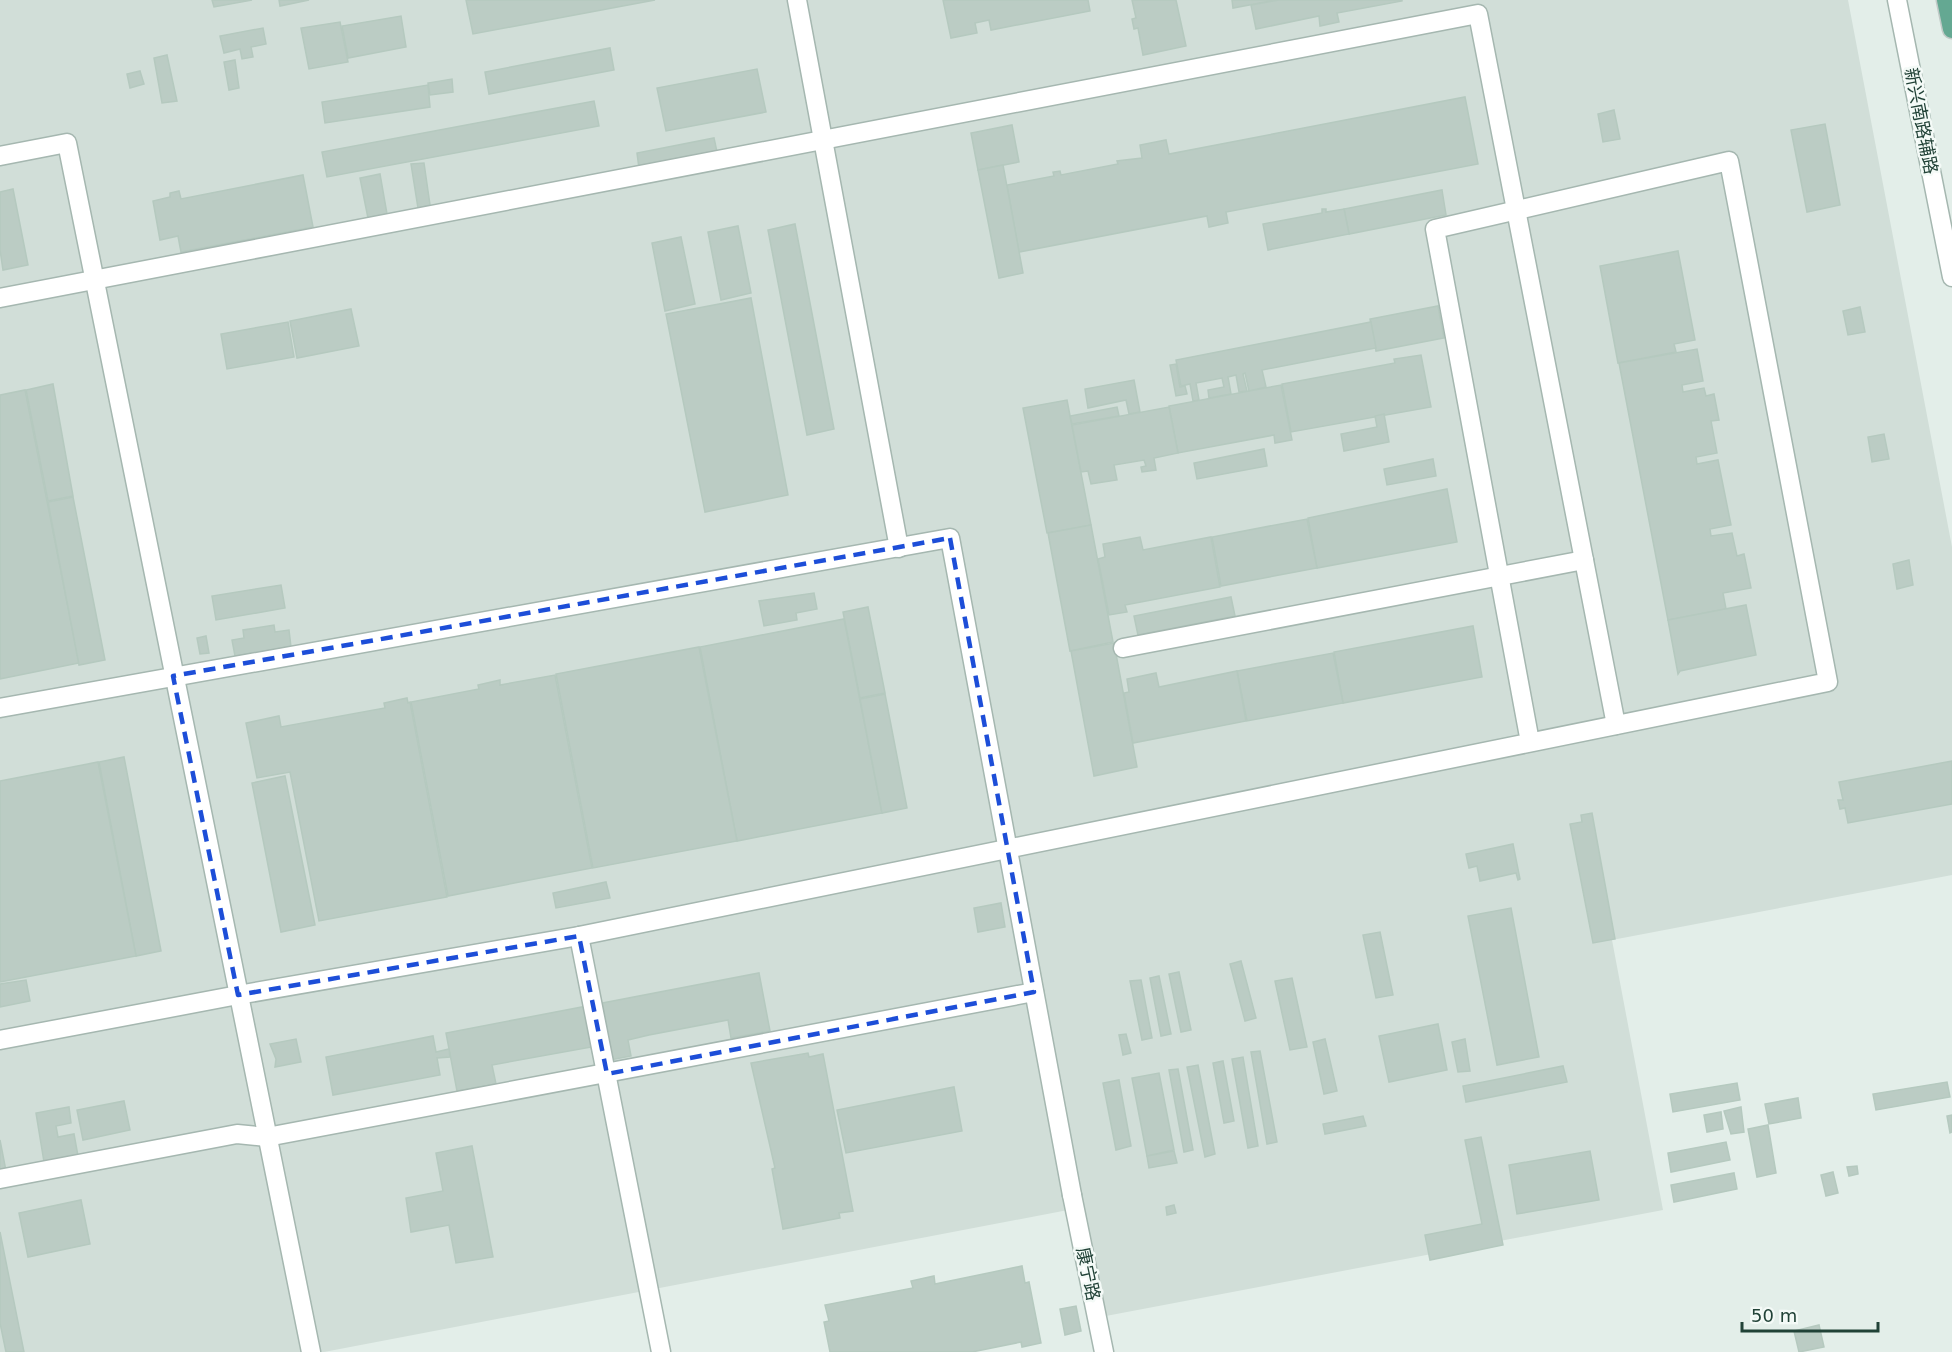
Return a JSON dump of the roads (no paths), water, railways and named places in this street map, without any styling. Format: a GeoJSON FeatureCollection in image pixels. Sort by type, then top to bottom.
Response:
{"type":"FeatureCollection","features":[{"type":"Feature","properties":{"kind":"main road"},"geometry":{"type":"LineString","coordinates":[[1946,0],[1952,29]]}},
{"type":"Feature","properties":{"kind":"street"},"geometry":{"type":"LineString","coordinates":[[0,708],[899,548],[797,0]]}},
{"type":"Feature","properties":{"kind":"street","name":"新兴南路辅路"},"geometry":{"type":"LineString","coordinates":[[1897,0],[1952,277]]}},
{"type":"Feature","properties":{"kind":"street"},"geometry":{"type":"LineString","coordinates":[[0,298],[1478,14],[1616,725]]}},
{"type":"Feature","properties":{"kind":"street"},"geometry":{"type":"LineString","coordinates":[[0,156],[67,143],[309,1345]]}},
{"type":"Feature","properties":{"kind":"street"},"geometry":{"type":"LineString","coordinates":[[0,1040],[238,995],[579,936],[1827,682],[1729,161],[1435,229],[1530,742]]}},
{"type":"Feature","properties":{"kind":"street","name":"康宁路"},"geometry":{"type":"LineString","coordinates":[[899,548],[950,538],[1072,1195],[1104,1352]]}},
{"type":"Feature","properties":{"kind":"street"},"geometry":{"type":"LineString","coordinates":[[1122,648],[1584,560]]}},
{"type":"Feature","properties":{"kind":"street"},"geometry":{"type":"LineString","coordinates":[[579,936],[661,1352]]}},
{"type":"Feature","properties":{"kind":"street"},"geometry":{"type":"LineString","coordinates":[[0,1179],[237,1134],[267,1137],[1034,992]]}}]}
